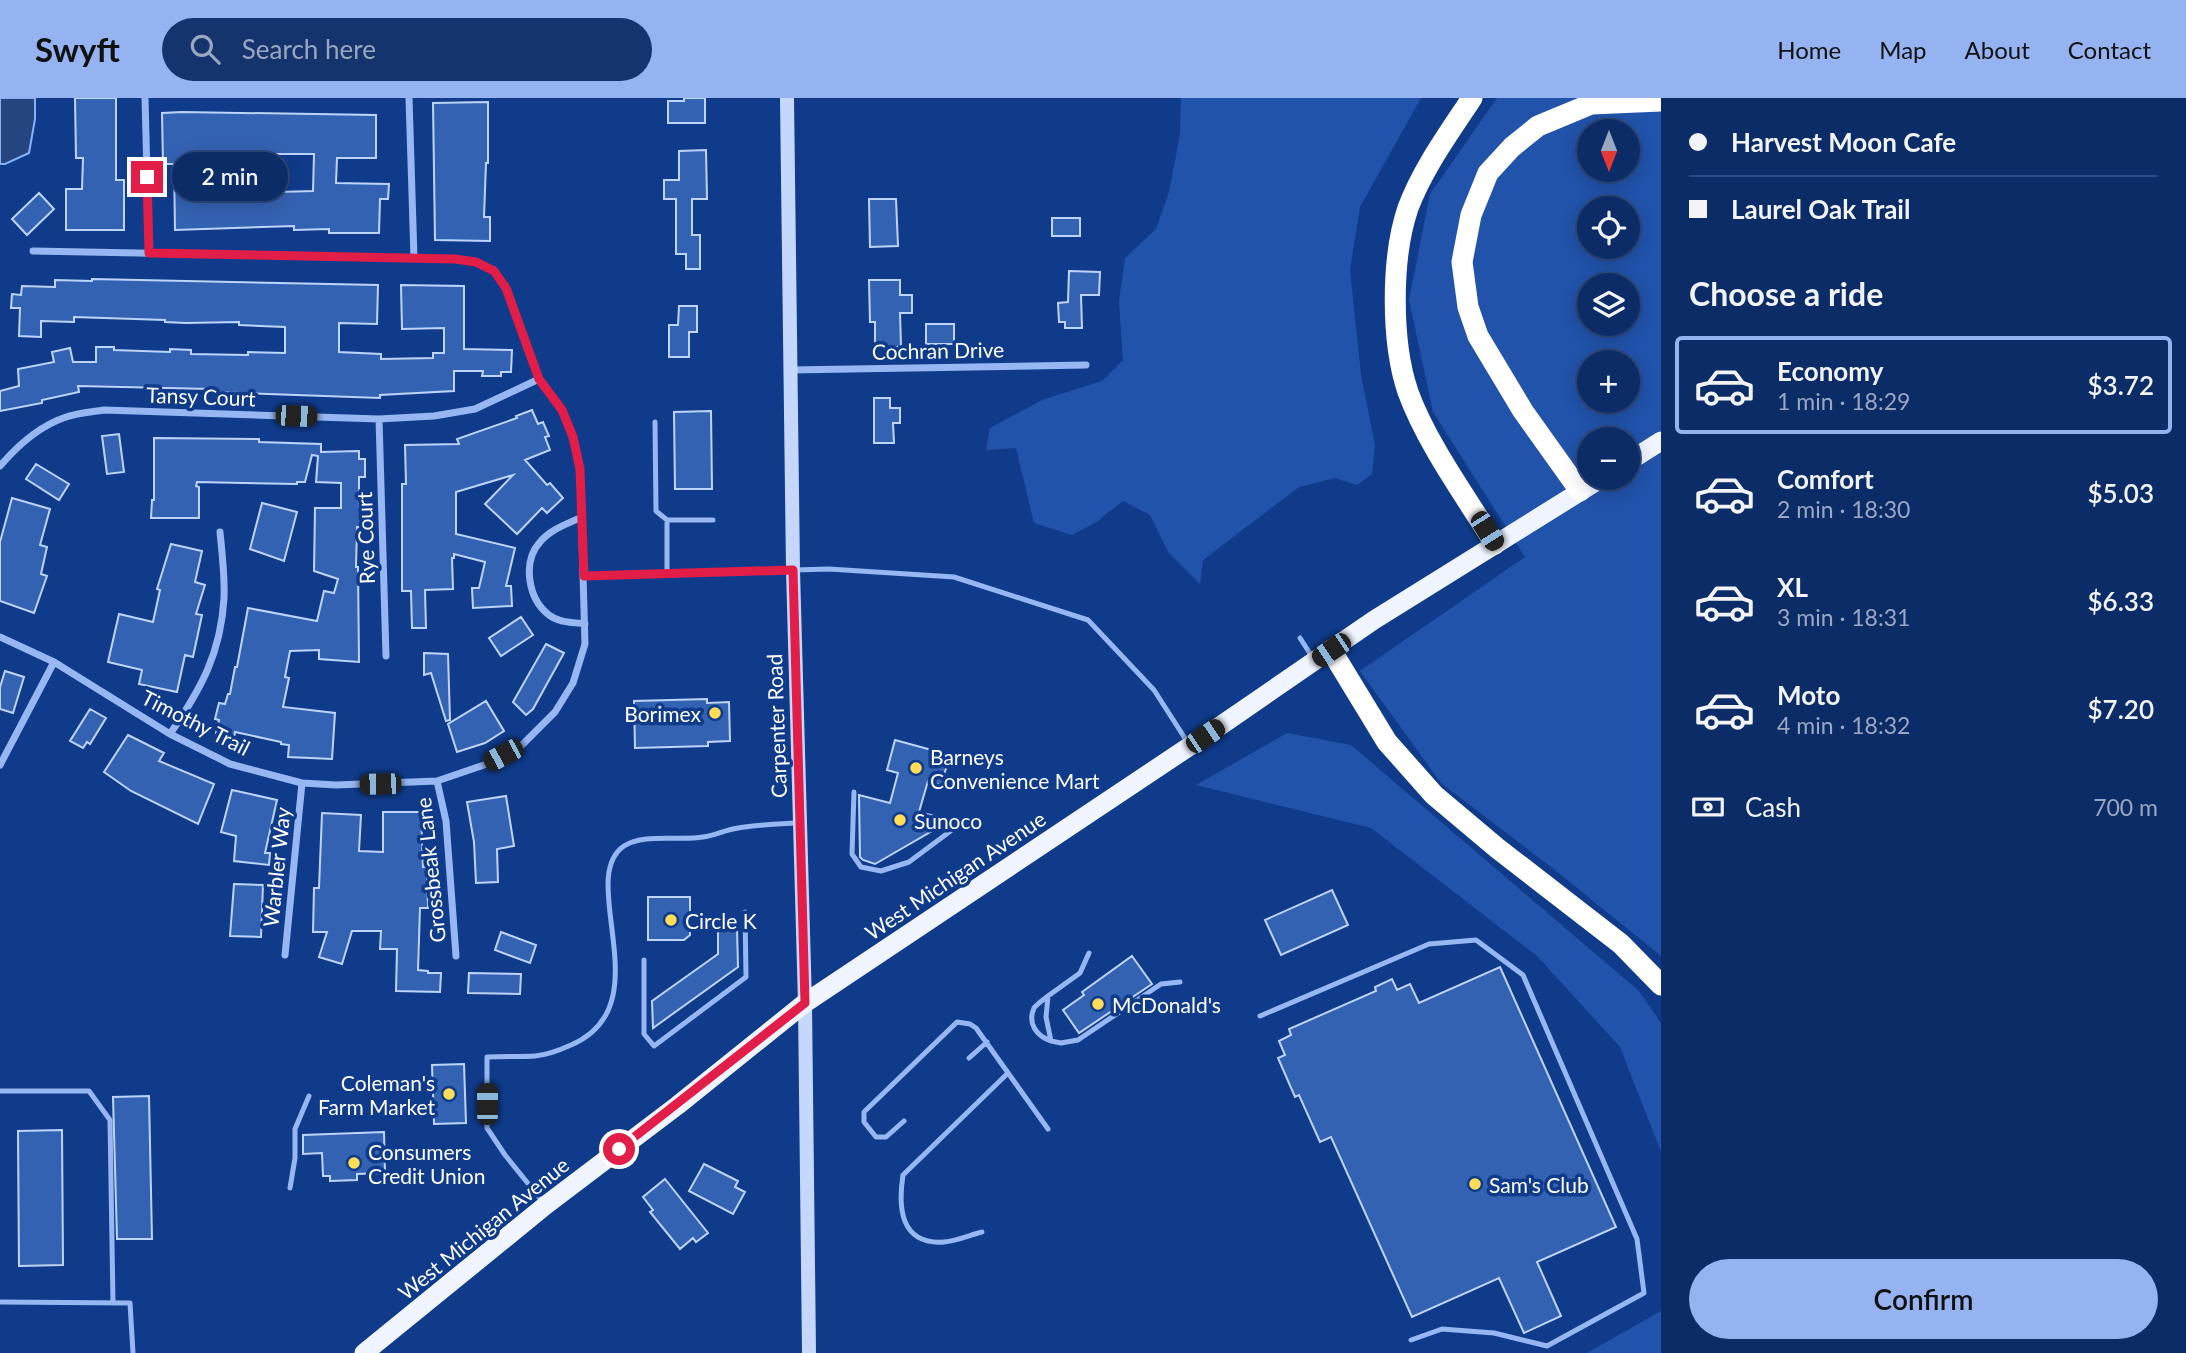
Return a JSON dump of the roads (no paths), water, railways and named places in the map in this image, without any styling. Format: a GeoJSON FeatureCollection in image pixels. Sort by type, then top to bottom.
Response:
{"type":"FeatureCollection","features":[{"type":"Feature","properties":{"kind":"highway"},"geometry":{"type":"LineString","coordinates":[[1472,98],[1433,157],[1408,208],[1398,254],[1395,300],[1398,343],[1408,391],[1433,443],[1495,544]]}},
{"type":"Feature","properties":{"kind":"highway"},"geometry":{"type":"LineString","coordinates":[[1580,491],[1523,411],[1478,336],[1468,307],[1462,262],[1471,215],[1488,173],[1512,147],[1538,126],[1591,104],[1661,102]]}},
{"type":"Feature","properties":{"kind":"highway"},"geometry":{"type":"LineString","coordinates":[[1640,455],[1661,442]]}},
{"type":"Feature","properties":{"kind":"highway","name":"West Michigan Avenue"},"geometry":{"type":"LineString","coordinates":[[364,1353],[546,1205],[678,1105],[805,1003],[1374,620],[1580,491]]}},
{"type":"Feature","properties":{"kind":"highway"},"geometry":{"type":"LineString","coordinates":[[1323,655],[1387,742],[1434,795],[1497,848],[1621,944],[1661,985]]}},
{"type":"Feature","properties":{"kind":"main road","name":"Carpenter Road"},"geometry":{"type":"LineString","coordinates":[[787,98],[793,570],[805,1003],[809,1353]]}},
{"type":"Feature","properties":{"kind":"street"},"geometry":{"type":"LineString","coordinates":[[145,98],[149,253]]}},
{"type":"Feature","properties":{"kind":"street"},"geometry":{"type":"LineString","coordinates":[[409,98],[414,258]]}},
{"type":"Feature","properties":{"kind":"street","name":"Timothy Trail"},"geometry":{"type":"LineString","coordinates":[[0,637],[54,662],[170,734],[230,764],[302,783],[337,785],[437,781],[484,765],[522,745],[555,712],[573,683],[585,644],[580,469],[573,437],[562,410],[539,379],[506,288],[494,271],[476,262],[455,259],[33,251]]}},
{"type":"Feature","properties":{"kind":"street","name":"Cochran Drive"},"geometry":{"type":"LineString","coordinates":[[791,370],[1086,365]]}},
{"type":"Feature","properties":{"kind":"street","name":"Tansy Court"},"geometry":{"type":"LineString","coordinates":[[0,466],[15,449],[39,430],[66,417],[104,410],[379,418],[434,416],[475,409],[539,379]]}},
{"type":"Feature","properties":{"kind":"street","name":"Rye Court"},"geometry":{"type":"LineString","coordinates":[[379,418],[386,656]]}},
{"type":"Feature","properties":{"kind":"street"},"geometry":{"type":"LineString","coordinates":[[582,517],[555,530],[539,542],[529,559],[529,578],[536,599],[548,614],[561,621],[585,624]]}},
{"type":"Feature","properties":{"kind":"street"},"geometry":{"type":"LineString","coordinates":[[170,734],[197,695],[214,656],[224,595],[220,532]]}},
{"type":"Feature","properties":{"kind":"street"},"geometry":{"type":"LineString","coordinates":[[584,576],[793,570]]}},
{"type":"Feature","properties":{"kind":"street"},"geometry":{"type":"LineString","coordinates":[[0,765],[54,662]]}},
{"type":"Feature","properties":{"kind":"street","name":"Grossbeak Lane"},"geometry":{"type":"LineString","coordinates":[[437,781],[446,821],[457,956]]}},
{"type":"Feature","properties":{"kind":"street","name":"Warbler Way"},"geometry":{"type":"LineString","coordinates":[[285,955],[302,783]]}},
{"type":"Feature","properties":{"kind":"lane"},"geometry":{"type":"LineString","coordinates":[[655,422],[656,511],[667,520],[713,520]]}},
{"type":"Feature","properties":{"kind":"lane"},"geometry":{"type":"LineString","coordinates":[[667,520],[667,572]]}},
{"type":"Feature","properties":{"kind":"lane"},"geometry":{"type":"LineString","coordinates":[[793,570],[829,569],[954,577],[1088,620],[1154,690],[1189,746]]}},
{"type":"Feature","properties":{"kind":"lane"},"geometry":{"type":"LineString","coordinates":[[1300,638],[1323,655]]}},
{"type":"Feature","properties":{"kind":"lane"},"geometry":{"type":"LineString","coordinates":[[854,792],[852,854],[861,867],[881,870],[909,862],[968,818]]}},
{"type":"Feature","properties":{"kind":"lane"},"geometry":{"type":"LineString","coordinates":[[546,1205],[505,1155],[487,1128],[487,1057],[537,1056],[561,1049],[582,1040],[600,1024],[616,979],[607,874],[613,856],[625,845],[639,841],[701,838],[735,829],[800,822]]}},
{"type":"Feature","properties":{"kind":"lane"},"geometry":{"type":"LineString","coordinates":[[644,960],[644,1034],[654,1046],[746,977],[745,912]]}},
{"type":"Feature","properties":{"kind":"lane"},"geometry":{"type":"LineString","coordinates":[[1259,1016],[1429,944],[1476,940],[1523,975],[1637,1239],[1644,1293],[1546,1346],[1494,1333],[1443,1329],[1411,1340]]}},
{"type":"Feature","properties":{"kind":"lane"},"geometry":{"type":"LineString","coordinates":[[1089,953],[1080,973],[1035,1007],[1032,1019],[1034,1029],[1041,1038],[1061,1043],[1078,1041],[1161,984],[1180,982]]}},
{"type":"Feature","properties":{"kind":"lane"},"geometry":{"type":"LineString","coordinates":[[1048,996],[1046,1017],[1051,1041]]}},
{"type":"Feature","properties":{"kind":"lane"},"geometry":{"type":"LineString","coordinates":[[904,1121],[886,1137],[876,1137],[864,1122],[864,1112],[957,1022],[970,1024],[987,1042],[1048,1129]]}},
{"type":"Feature","properties":{"kind":"lane"},"geometry":{"type":"LineString","coordinates":[[969,1058],[987,1042]]}},
{"type":"Feature","properties":{"kind":"lane"},"geometry":{"type":"LineString","coordinates":[[982,1232],[943,1242],[923,1239],[912,1233],[903,1220],[900,1197],[903,1174],[1008,1073]]}},
{"type":"Feature","properties":{"kind":"lane"},"geometry":{"type":"LineString","coordinates":[[0,1091],[89,1091],[110,1120],[113,1303]]}},
{"type":"Feature","properties":{"kind":"lane"},"geometry":{"type":"LineString","coordinates":[[290,1188],[296,1158],[295,1129],[309,1096]]}},
{"type":"Feature","properties":{"kind":"lane"},"geometry":{"type":"LineString","coordinates":[[0,1302],[130,1303],[133,1353]]}},
{"type":"Feature","properties":{"kind":"place","name":"Borimex"},"geometry":{"type":"Point","coordinates":[715,713]}},
{"type":"Feature","properties":{"kind":"place","name":"Barneys Convenience Mart"},"geometry":{"type":"Point","coordinates":[916,768]}},
{"type":"Feature","properties":{"kind":"place","name":"Sunoco"},"geometry":{"type":"Point","coordinates":[900,820]}},
{"type":"Feature","properties":{"kind":"place","name":"Circle K"},"geometry":{"type":"Point","coordinates":[671,920]}},
{"type":"Feature","properties":{"kind":"place","name":"McDonald's"},"geometry":{"type":"Point","coordinates":[1098,1004]}},
{"type":"Feature","properties":{"kind":"place","name":"Coleman's Farm Market"},"geometry":{"type":"Point","coordinates":[449,1094]}},
{"type":"Feature","properties":{"kind":"place","name":"Consumers Credit Union"},"geometry":{"type":"Point","coordinates":[354,1163]}},
{"type":"Feature","properties":{"kind":"place","name":"Sam's Club"},"geometry":{"type":"Point","coordinates":[1475,1184]}}]}
